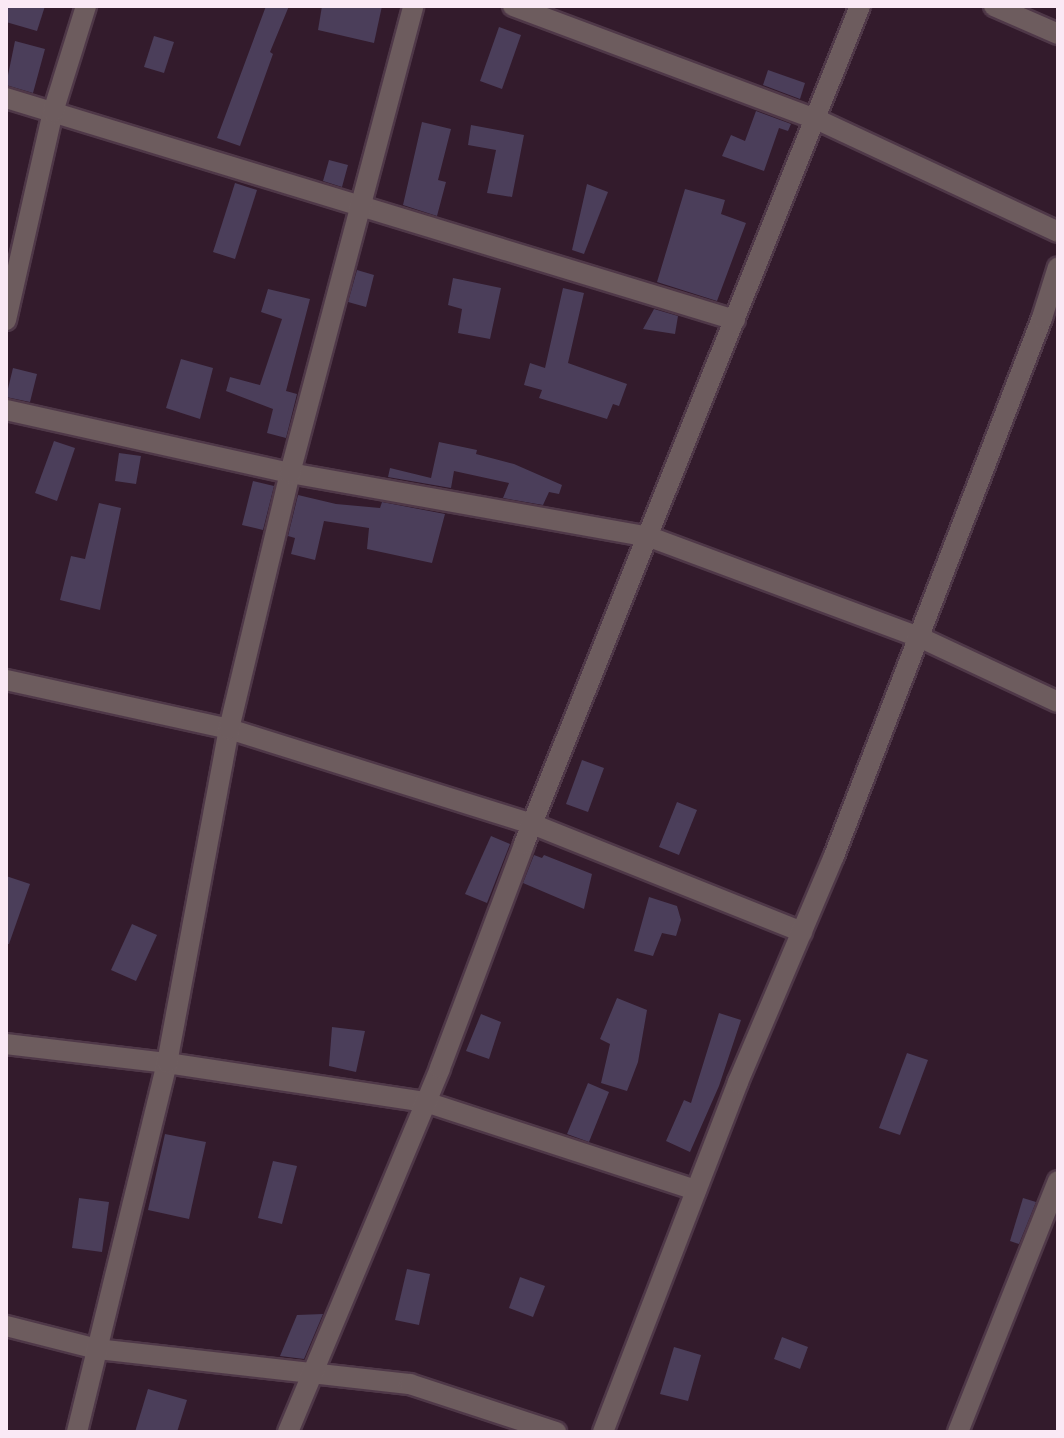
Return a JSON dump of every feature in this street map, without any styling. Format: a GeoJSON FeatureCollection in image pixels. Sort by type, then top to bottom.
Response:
{"type":"FeatureCollection","features":[{"type":"Feature","properties":{"kind":"street"},"geometry":{"type":"LineString","coordinates":[[6,320],[53,112],[86,6]]}},
{"type":"Feature","properties":{"kind":"street"},"geometry":{"type":"LineString","coordinates":[[77,1432],[167,1063],[229,729],[290,473],[413,6]]}},
{"type":"Feature","properties":{"kind":"street"},"geometry":{"type":"LineString","coordinates":[[513,6],[816,119],[1058,232]]}},
{"type":"Feature","properties":{"kind":"street"},"geometry":{"type":"LineString","coordinates":[[288,1432],[310,1372],[426,1102],[532,824],[650,537],[860,6]]}},
{"type":"Feature","properties":{"kind":"street"},"geometry":{"type":"LineString","coordinates":[[994,6],[1058,34]]}},
{"type":"Feature","properties":{"kind":"street"},"geometry":{"type":"LineString","coordinates":[[6,98],[735,320]]}},
{"type":"Feature","properties":{"kind":"street"},"geometry":{"type":"LineString","coordinates":[[603,1432],[696,1190],[919,637],[1058,267]]}},
{"type":"Feature","properties":{"kind":"street"},"geometry":{"type":"LineString","coordinates":[[6,410],[290,473],[650,537],[919,637],[1058,702]]}},
{"type":"Feature","properties":{"kind":"street"},"geometry":{"type":"LineString","coordinates":[[6,680],[229,729],[532,824],[802,932]]}},
{"type":"Feature","properties":{"kind":"street"},"geometry":{"type":"LineString","coordinates":[[6,1044],[167,1063],[426,1102],[696,1190]]}},
{"type":"Feature","properties":{"kind":"street"},"geometry":{"type":"LineString","coordinates":[[958,1432],[1058,1181]]}},
{"type":"Feature","properties":{"kind":"street"},"geometry":{"type":"LineString","coordinates":[[6,1326],[97,1349],[410,1384],[556,1432]]}},
{"type":"Feature","properties":{"kind":"building"},"geometry":{"type":"Polygon","coordinates":[[[6,6],[45,6],[37,31],[6,22],[6,6]]]}},
{"type":"Feature","properties":{"kind":"building"},"geometry":{"type":"Polygon","coordinates":[[[266,6],[289,6],[270,52],[273,54],[240,146],[217,138],[266,6]]]}},
{"type":"Feature","properties":{"kind":"building"},"geometry":{"type":"Polygon","coordinates":[[[322,6],[382,6],[374,43],[318,30],[322,6]]]}},
{"type":"Feature","properties":{"kind":"building"},"geometry":{"type":"Polygon","coordinates":[[[499,27],[521,35],[502,89],[480,81],[499,27]]]}},
{"type":"Feature","properties":{"kind":"building"},"geometry":{"type":"Polygon","coordinates":[[[154,36],[174,42],[164,73],[144,67],[154,36]]]}},
{"type":"Feature","properties":{"kind":"building"},"geometry":{"type":"Polygon","coordinates":[[[15,41],[45,49],[33,93],[6,85],[15,41]]]}},
{"type":"Feature","properties":{"kind":"building"},"geometry":{"type":"Polygon","coordinates":[[[768,70],[805,83],[800,99],[763,85],[768,70]]]}},
{"type":"Feature","properties":{"kind":"building"},"geometry":{"type":"Polygon","coordinates":[[[756,111],[791,124],[788,131],[779,128],[764,171],[722,156],[731,135],[745,141],[756,111]]]}},
{"type":"Feature","properties":{"kind":"building"},"geometry":{"type":"Polygon","coordinates":[[[422,122],[451,129],[438,180],[446,182],[437,216],[403,205],[422,122]]]}},
{"type":"Feature","properties":{"kind":"building"},"geometry":{"type":"Polygon","coordinates":[[[471,125],[524,135],[512,197],[487,193],[496,150],[468,145],[471,125]]]}},
{"type":"Feature","properties":{"kind":"building"},"geometry":{"type":"Polygon","coordinates":[[[329,160],[348,165],[342,187],[323,181],[329,160]]]}},
{"type":"Feature","properties":{"kind":"building"},"geometry":{"type":"Polygon","coordinates":[[[235,183],[257,190],[235,259],[213,252],[235,183]]]}},
{"type":"Feature","properties":{"kind":"building"},"geometry":{"type":"Polygon","coordinates":[[[587,184],[608,192],[584,254],[572,250],[587,184]]]}},
{"type":"Feature","properties":{"kind":"building"},"geometry":{"type":"Polygon","coordinates":[[[685,189],[725,200],[721,214],[746,223],[717,301],[657,282],[685,189]]]}},
{"type":"Feature","properties":{"kind":"building"},"geometry":{"type":"Polygon","coordinates":[[[357,270],[374,275],[366,307],[348,302],[357,270]]]}},
{"type":"Feature","properties":{"kind":"building"},"geometry":{"type":"Polygon","coordinates":[[[453,278],[501,288],[490,339],[458,333],[462,309],[448,305],[453,278]]]}},
{"type":"Feature","properties":{"kind":"building"},"geometry":{"type":"Polygon","coordinates":[[[563,288],[584,293],[568,363],[627,384],[619,406],[613,404],[607,419],[539,398],[542,390],[524,385],[530,363],[545,368],[563,288]]]}},
{"type":"Feature","properties":{"kind":"building"},"geometry":{"type":"Polygon","coordinates":[[[268,289],[310,299],[286,391],[297,394],[286,438],[267,433],[273,409],[226,391],[230,377],[260,385],[282,319],[261,312],[268,289]]]}},
{"type":"Feature","properties":{"kind":"building"},"geometry":{"type":"Polygon","coordinates":[[[654,309],[678,316],[675,334],[643,329],[654,309]]]}},
{"type":"Feature","properties":{"kind":"building"},"geometry":{"type":"Polygon","coordinates":[[[181,359],[213,368],[200,419],[166,408],[181,359]]]}},
{"type":"Feature","properties":{"kind":"building"},"geometry":{"type":"Polygon","coordinates":[[[13,368],[37,374],[30,402],[6,397],[13,368]]]}},
{"type":"Feature","properties":{"kind":"building"},"geometry":{"type":"Polygon","coordinates":[[[54,441],[75,448],[57,501],[35,493],[54,441]]]}},
{"type":"Feature","properties":{"kind":"building"},"geometry":{"type":"Polygon","coordinates":[[[439,442],[477,450],[476,454],[514,464],[562,485],[559,494],[549,492],[543,505],[503,498],[509,483],[454,471],[451,488],[388,477],[390,468],[431,478],[439,442]]]}},
{"type":"Feature","properties":{"kind":"building"},"geometry":{"type":"Polygon","coordinates":[[[119,453],[141,456],[136,484],[115,481],[119,453]]]}},
{"type":"Feature","properties":{"kind":"building"},"geometry":{"type":"Polygon","coordinates":[[[253,481],[274,486],[263,530],[242,525],[253,481]]]}},
{"type":"Feature","properties":{"kind":"building"},"geometry":{"type":"Polygon","coordinates":[[[298,495],[336,504],[380,508],[382,502],[445,514],[432,563],[367,549],[369,528],[324,521],[315,560],[291,554],[295,538],[288,536],[298,495]]]}},
{"type":"Feature","properties":{"kind":"building"},"geometry":{"type":"Polygon","coordinates":[[[99,503],[121,508],[100,610],[60,600],[71,556],[85,559],[99,503]]]}},
{"type":"Feature","properties":{"kind":"building"},"geometry":{"type":"Polygon","coordinates":[[[582,760],[604,768],[588,812],[566,804],[582,760]]]}},
{"type":"Feature","properties":{"kind":"building"},"geometry":{"type":"Polygon","coordinates":[[[677,802],[697,810],[679,855],[659,847],[677,802]]]}},
{"type":"Feature","properties":{"kind":"building"},"geometry":{"type":"Polygon","coordinates":[[[491,836],[510,844],[487,903],[465,894],[491,836]]]}},
{"type":"Feature","properties":{"kind":"building"},"geometry":{"type":"Polygon","coordinates":[[[534,855],[542,858],[544,855],[592,874],[584,909],[523,883],[534,855]]]}},
{"type":"Feature","properties":{"kind":"building"},"geometry":{"type":"Polygon","coordinates":[[[6,876],[30,884],[9,944],[6,944],[6,876]]]}},
{"type":"Feature","properties":{"kind":"building"},"geometry":{"type":"Polygon","coordinates":[[[649,897],[677,906],[681,920],[676,936],[662,933],[653,956],[634,951],[649,897]]]}},
{"type":"Feature","properties":{"kind":"building"},"geometry":{"type":"Polygon","coordinates":[[[132,924],[157,935],[136,981],[111,970],[132,924]]]}},
{"type":"Feature","properties":{"kind":"building"},"geometry":{"type":"Polygon","coordinates":[[[617,998],[647,1010],[638,1062],[627,1091],[601,1083],[610,1044],[600,1039],[617,998]]]}},
{"type":"Feature","properties":{"kind":"building"},"geometry":{"type":"Polygon","coordinates":[[[719,1013],[741,1020],[719,1086],[690,1152],[666,1141],[684,1100],[691,1103],[719,1013]]]}},
{"type":"Feature","properties":{"kind":"building"},"geometry":{"type":"Polygon","coordinates":[[[481,1014],[501,1022],[489,1059],[466,1051],[481,1014]]]}},
{"type":"Feature","properties":{"kind":"building"},"geometry":{"type":"Polygon","coordinates":[[[332,1027],[365,1031],[356,1072],[329,1066],[332,1027]]]}},
{"type":"Feature","properties":{"kind":"building"},"geometry":{"type":"Polygon","coordinates":[[[907,1053],[928,1060],[900,1135],[879,1128],[907,1053]]]}},
{"type":"Feature","properties":{"kind":"building"},"geometry":{"type":"Polygon","coordinates":[[[588,1083],[609,1092],[589,1142],[567,1134],[588,1083]]]}},
{"type":"Feature","properties":{"kind":"building"},"geometry":{"type":"Polygon","coordinates":[[[165,1134],[206,1142],[189,1219],[148,1210],[165,1134]]]}},
{"type":"Feature","properties":{"kind":"building"},"geometry":{"type":"Polygon","coordinates":[[[273,1161],[297,1166],[282,1224],[258,1218],[273,1161]]]}},
{"type":"Feature","properties":{"kind":"building"},"geometry":{"type":"Polygon","coordinates":[[[79,1198],[109,1202],[102,1252],[72,1248],[79,1198]]]}},
{"type":"Feature","properties":{"kind":"building"},"geometry":{"type":"Polygon","coordinates":[[[1023,1198],[1036,1202],[1019,1244],[1010,1241],[1023,1198]]]}},
{"type":"Feature","properties":{"kind":"building"},"geometry":{"type":"Polygon","coordinates":[[[407,1269],[430,1274],[419,1325],[395,1320],[407,1269]]]}},
{"type":"Feature","properties":{"kind":"building"},"geometry":{"type":"Polygon","coordinates":[[[520,1277],[545,1286],[533,1317],[509,1308],[520,1277]]]}},
{"type":"Feature","properties":{"kind":"building"},"geometry":{"type":"Polygon","coordinates":[[[323,1314],[304,1359],[280,1356],[297,1315],[323,1314]]]}},
{"type":"Feature","properties":{"kind":"building"},"geometry":{"type":"Polygon","coordinates":[[[782,1337],[808,1347],[800,1369],[774,1359],[782,1337]]]}},
{"type":"Feature","properties":{"kind":"building"},"geometry":{"type":"Polygon","coordinates":[[[674,1347],[701,1355],[688,1401],[660,1394],[674,1347]]]}},
{"type":"Feature","properties":{"kind":"building"},"geometry":{"type":"Polygon","coordinates":[[[148,1389],[187,1400],[177,1432],[135,1432],[148,1389]]]}}]}
